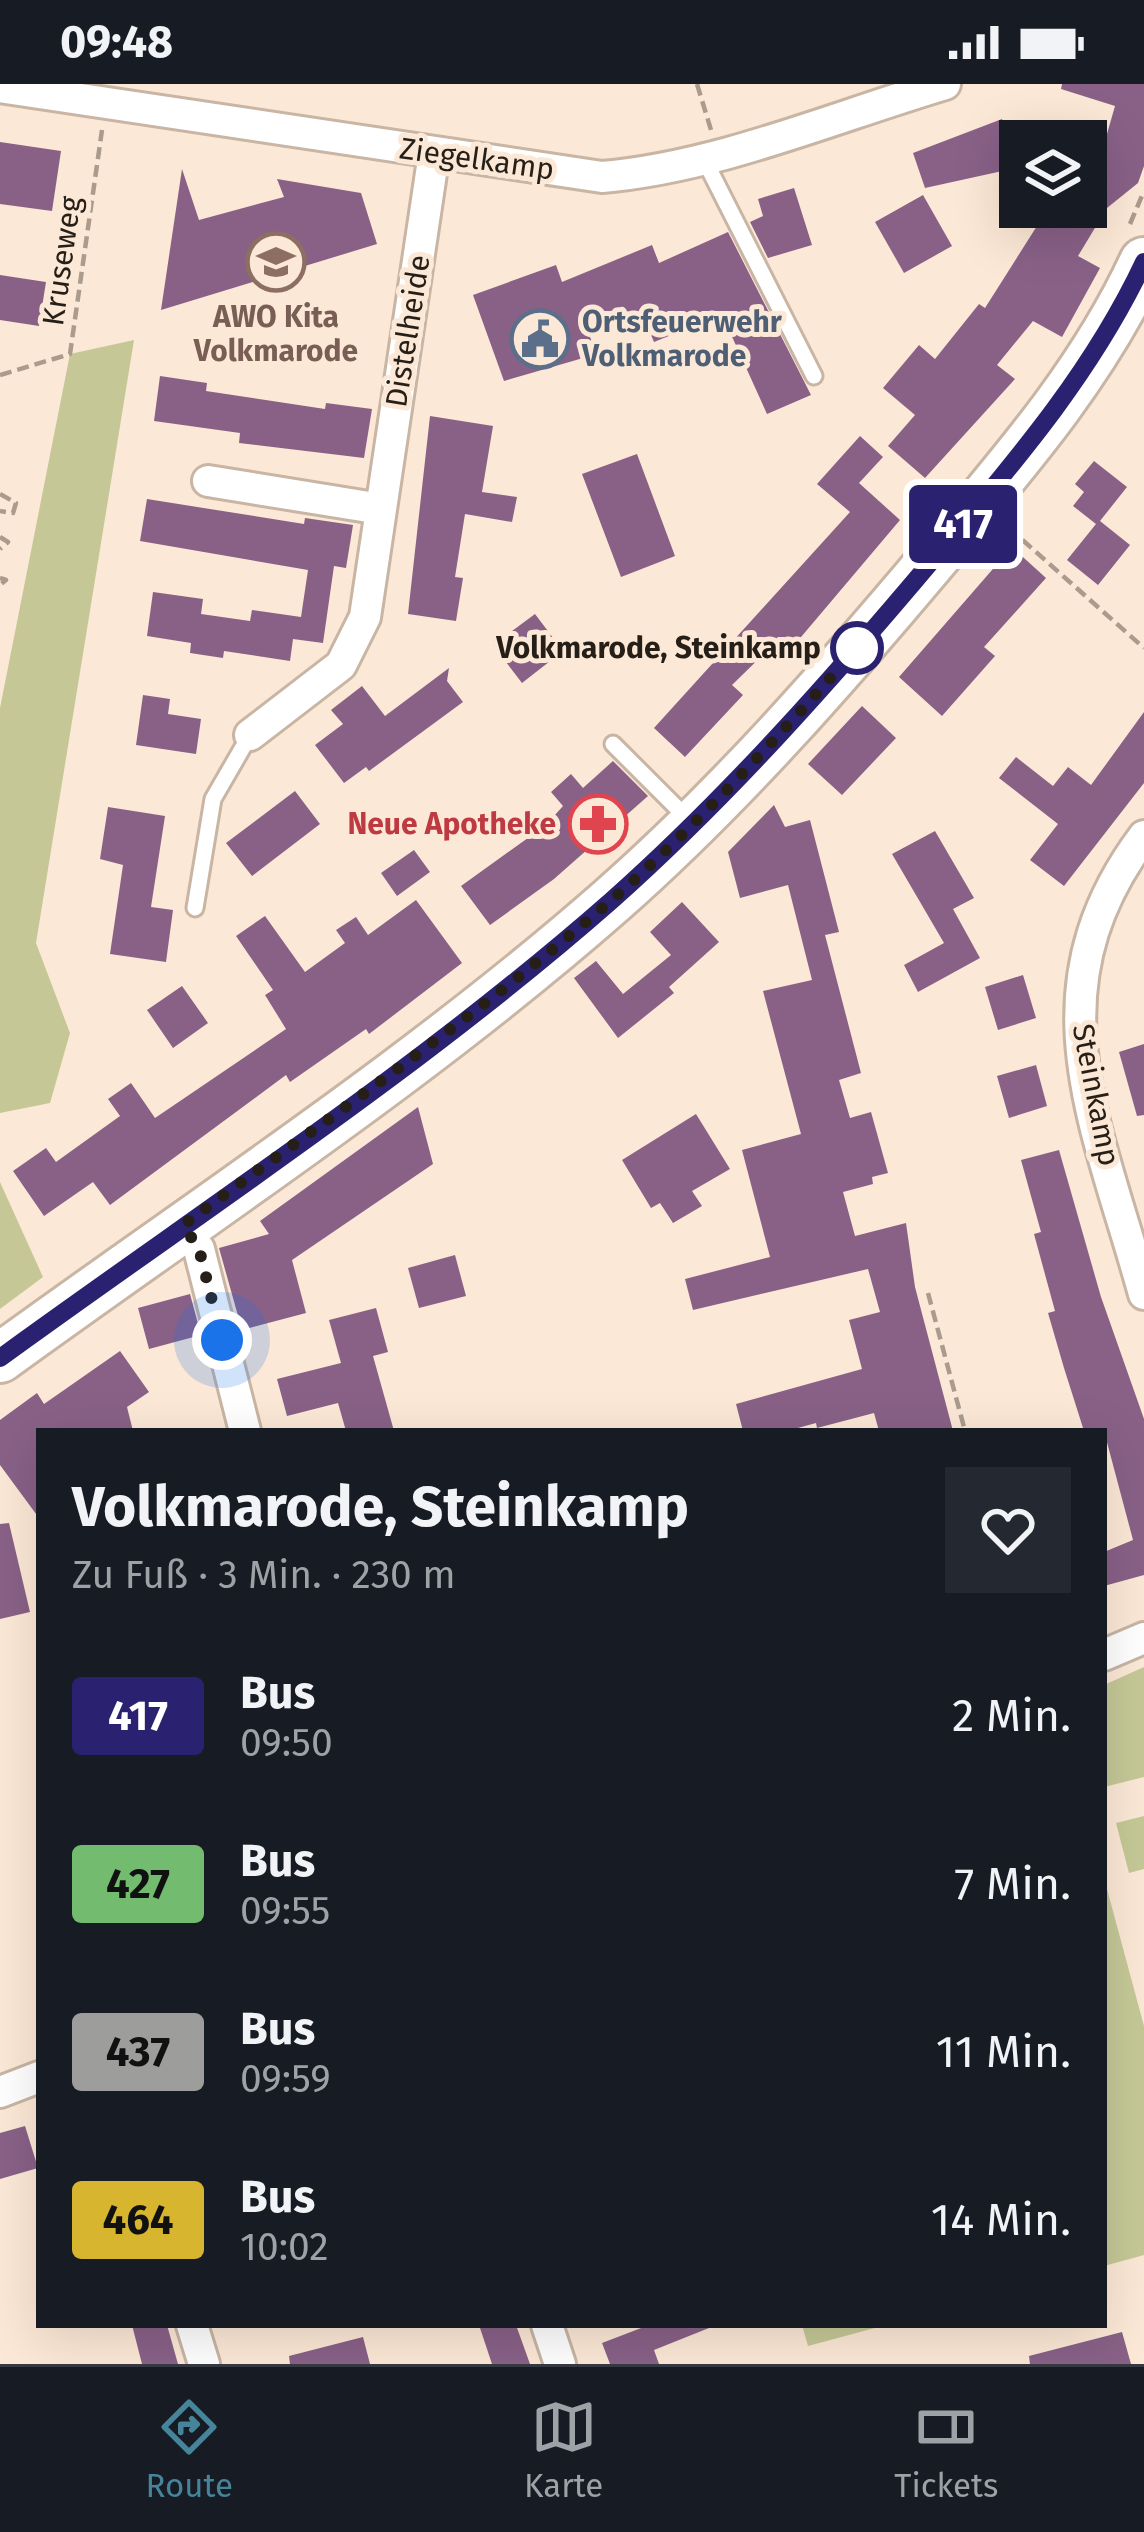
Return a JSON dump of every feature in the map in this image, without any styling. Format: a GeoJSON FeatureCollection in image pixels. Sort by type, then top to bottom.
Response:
{"type":"FeatureCollection","features":[{"type":"Feature","properties":{"kind":"main road"},"geometry":{"type":"LineString","coordinates":[[0,1358],[541,959],[693,824],[863,642],[1040,431],[1095,354],[1136,246]]}},
{"type":"Feature","properties":{"kind":"street","name":"Ziegelkamp"},"geometry":{"type":"LineString","coordinates":[[0,87],[98,92],[434,153],[602,177],[711,155],[944,84]]}},
{"type":"Feature","properties":{"kind":"street","name":"Distelheide"},"geometry":{"type":"LineString","coordinates":[[250,735],[331,676],[349,655],[365,617],[434,153]]}},
{"type":"Feature","properties":{"kind":"street"},"geometry":{"type":"LineString","coordinates":[[208,481],[381,509]]}},
{"type":"Feature","properties":{"kind":"street","name":"Steinkamp"},"geometry":{"type":"LineString","coordinates":[[1144,836],[1097,913],[1078,990],[1079,1040],[1090,1098],[1144,1294]]}},
{"type":"Feature","properties":{"kind":"street"},"geometry":{"type":"LineString","coordinates":[[183,1225],[199,1249],[244,1428]]}},
{"type":"Feature","properties":{"kind":"street"},"geometry":{"type":"LineString","coordinates":[[1107,1654],[1144,1638]]}},
{"type":"Feature","properties":{"kind":"street"},"geometry":{"type":"LineString","coordinates":[[0,2092],[36,2078]]}},
{"type":"Feature","properties":{"kind":"street"},"geometry":{"type":"LineString","coordinates":[[193,2328],[204,2364]]}},
{"type":"Feature","properties":{"kind":"street"},"geometry":{"type":"LineString","coordinates":[[548,2328],[560,2364]]}},
{"type":"Feature","properties":{"kind":"lane"},"geometry":{"type":"LineString","coordinates":[[711,155],[814,376]]}},
{"type":"Feature","properties":{"kind":"lane"},"geometry":{"type":"LineString","coordinates":[[195,908],[213,799],[250,735]]}},
{"type":"Feature","properties":{"kind":"lane"},"geometry":{"type":"LineString","coordinates":[[613,744],[693,824]]}},
{"type":"Feature","properties":{"kind":"path"},"geometry":{"type":"LineString","coordinates":[[697,84],[711,155]]}},
{"type":"Feature","properties":{"kind":"path","name":"Kruseweg"},"geometry":{"type":"LineString","coordinates":[[0,375],[70,354],[102,130],[98,92]]}},
{"type":"Feature","properties":{"kind":"path"},"geometry":{"type":"LineString","coordinates":[[1136,246],[1144,191]]}},
{"type":"Feature","properties":{"kind":"path"},"geometry":{"type":"LineString","coordinates":[[0,494],[16,503],[13,513],[0,511]]}},
{"type":"Feature","properties":{"kind":"path"},"geometry":{"type":"LineString","coordinates":[[1001,522],[1144,648]]}},
{"type":"Feature","properties":{"kind":"path"},"geometry":{"type":"LineString","coordinates":[[0,538],[8,542],[0,549]]}},
{"type":"Feature","properties":{"kind":"path"},"geometry":{"type":"LineString","coordinates":[[928,1293],[964,1428]]}},
{"type":"Feature","properties":{"kind":"green space"},"geometry":{"type":"Polygon","coordinates":[[[134,340],[36,943],[70,1033],[50,1103],[0,1113],[0,708],[70,354],[134,340]]]}},
{"type":"Feature","properties":{"kind":"green space"},"geometry":{"type":"Polygon","coordinates":[[[0,1182],[43,1277],[0,1309],[0,1182]]]}},
{"type":"Feature","properties":{"kind":"green space"},"geometry":{"type":"Polygon","coordinates":[[[1144,1667],[1144,1777],[1107,1786],[1107,1684],[1144,1667]]]}},
{"type":"Feature","properties":{"kind":"green space"},"geometry":{"type":"Polygon","coordinates":[[[1144,1816],[1144,1869],[1129,1873],[1116,1823],[1144,1816]]]}},
{"type":"Feature","properties":{"kind":"green space"},"geometry":{"type":"Polygon","coordinates":[[[1107,1889],[1144,2026],[1144,2255],[1107,2265],[1107,1889]]]}},
{"type":"Feature","properties":{"kind":"green space"},"geometry":{"type":"Polygon","coordinates":[[[803,2328],[875,2328],[808,2346],[803,2328]]]}},
{"type":"Feature","properties":{"kind":"building"},"geometry":{"type":"Polygon","coordinates":[[[1062,84],[1144,84],[1144,166],[1138,183],[1107,208],[1107,134],[1115,106],[1061,89],[1062,84]]]}},
{"type":"Feature","properties":{"kind":"building"},"geometry":{"type":"Polygon","coordinates":[[[999,120],[999,172],[925,188],[913,153],[999,120]]]}},
{"type":"Feature","properties":{"kind":"building"},"geometry":{"type":"Polygon","coordinates":[[[0,142],[61,151],[52,211],[0,204],[0,142]]]}},
{"type":"Feature","properties":{"kind":"building"},"geometry":{"type":"Polygon","coordinates":[[[182,169],[199,220],[284,197],[277,179],[361,193],[377,244],[161,310],[182,169]]]}},
{"type":"Feature","properties":{"kind":"building"},"geometry":{"type":"Polygon","coordinates":[[[794,188],[812,245],[768,258],[750,222],[763,216],[758,199],[794,188]]]}},
{"type":"Feature","properties":{"kind":"building"},"geometry":{"type":"Polygon","coordinates":[[[923,195],[952,246],[904,273],[875,222],[923,195]]]}},
{"type":"Feature","properties":{"kind":"building"},"geometry":{"type":"Polygon","coordinates":[[[1036,228],[1095,228],[1078,256],[1100,268],[1062,337],[1033,321],[997,365],[1015,379],[925,478],[888,446],[915,415],[883,388],[919,345],[935,359],[979,304],[985,308],[1036,228]]]}},
{"type":"Feature","properties":{"kind":"building"},"geometry":{"type":"Polygon","coordinates":[[[728,232],[811,395],[767,414],[724,319],[718,316],[654,342],[641,311],[588,332],[597,354],[504,381],[473,295],[556,265],[562,282],[652,245],[659,263],[728,232]]]}},
{"type":"Feature","properties":{"kind":"building"},"geometry":{"type":"Polygon","coordinates":[[[0,275],[46,282],[39,326],[0,320],[0,275]]]}},
{"type":"Feature","properties":{"kind":"building"},"geometry":{"type":"Polygon","coordinates":[[[160,376],[207,383],[206,391],[325,409],[326,403],[372,409],[364,458],[239,443],[240,433],[154,421],[160,376]]]}},
{"type":"Feature","properties":{"kind":"building"},"geometry":{"type":"Polygon","coordinates":[[[430,416],[493,426],[482,492],[517,497],[512,522],[465,514],[455,577],[463,578],[456,621],[408,614],[430,416]]]}},
{"type":"Feature","properties":{"kind":"building"},"geometry":{"type":"Polygon","coordinates":[[[860,436],[883,457],[859,483],[900,520],[785,656],[772,646],[732,685],[743,695],[685,757],[654,728],[850,512],[817,484],[860,436]]]}},
{"type":"Feature","properties":{"kind":"building"},"geometry":{"type":"Polygon","coordinates":[[[637,454],[675,556],[621,577],[582,474],[637,454]]]}},
{"type":"Feature","properties":{"kind":"building"},"geometry":{"type":"Polygon","coordinates":[[[1094,461],[1127,487],[1100,521],[1130,545],[1098,585],[1067,560],[1096,524],[1073,506],[1084,492],[1075,484],[1094,461]]]}},
{"type":"Feature","properties":{"kind":"building"},"geometry":{"type":"Polygon","coordinates":[[[147,499],[304,524],[305,518],[353,525],[346,568],[334,566],[323,643],[293,639],[290,661],[224,651],[223,658],[190,653],[191,643],[147,636],[153,592],[203,599],[201,614],[250,621],[252,610],[301,617],[308,570],[140,541],[147,499]]]}},
{"type":"Feature","properties":{"kind":"building"},"geometry":{"type":"Polygon","coordinates":[[[1012,547],[1046,578],[984,647],[995,656],[942,716],[899,677],[1012,547]]]}},
{"type":"Feature","properties":{"kind":"building"},"geometry":{"type":"Polygon","coordinates":[[[535,614],[563,651],[522,683],[493,645],[535,614]]]}},
{"type":"Feature","properties":{"kind":"building"},"geometry":{"type":"Polygon","coordinates":[[[449,668],[447,681],[463,702],[369,771],[366,767],[344,783],[315,745],[343,724],[331,710],[362,686],[385,716],[449,668]]]}},
{"type":"Feature","properties":{"kind":"building"},"geometry":{"type":"Polygon","coordinates":[[[143,695],[170,699],[168,714],[201,719],[196,754],[136,745],[143,695]]]}},
{"type":"Feature","properties":{"kind":"building"},"geometry":{"type":"Polygon","coordinates":[[[862,706],[896,738],[842,795],[808,764],[862,706]]]}},
{"type":"Feature","properties":{"kind":"building"},"geometry":{"type":"Polygon","coordinates":[[[1144,712],[1144,783],[1064,886],[1030,860],[1058,824],[999,778],[1016,757],[1053,786],[1068,767],[1091,785],[1144,712]]]}},
{"type":"Feature","properties":{"kind":"building"},"geometry":{"type":"Polygon","coordinates":[[[613,761],[648,796],[554,879],[490,925],[461,886],[546,825],[563,806],[551,792],[571,774],[583,788],[613,761]]]}},
{"type":"Feature","properties":{"kind":"building"},"geometry":{"type":"Polygon","coordinates":[[[295,791],[320,824],[252,876],[226,843],[295,791]]]}},
{"type":"Feature","properties":{"kind":"building"},"geometry":{"type":"Polygon","coordinates":[[[774,805],[785,827],[810,820],[839,932],[825,935],[861,1073],[839,1080],[850,1118],[871,1112],[888,1173],[872,1177],[873,1184],[843,1192],[855,1236],[906,1223],[915,1287],[952,1428],[878,1428],[874,1413],[817,1428],[816,1423],[798,1428],[742,1428],[736,1404],[862,1369],[849,1320],[880,1312],[868,1269],[693,1310],[685,1279],[770,1257],[742,1150],[801,1134],[763,991],[812,980],[788,885],[740,898],[728,852],[774,805]]]}},
{"type":"Feature","properties":{"kind":"building"},"geometry":{"type":"Polygon","coordinates":[[[108,807],[165,816],[151,907],[173,910],[166,962],[110,954],[123,865],[100,859],[108,807]]]}},
{"type":"Feature","properties":{"kind":"building"},"geometry":{"type":"Polygon","coordinates":[[[935,831],[974,898],[953,909],[980,958],[918,992],[904,965],[944,943],[892,854],[935,831]]]}},
{"type":"Feature","properties":{"kind":"building"},"geometry":{"type":"Polygon","coordinates":[[[414,850],[430,872],[397,896],[381,873],[414,850]]]}},
{"type":"Feature","properties":{"kind":"building"},"geometry":{"type":"Polygon","coordinates":[[[416,900],[462,963],[369,1034],[366,1029],[290,1082],[286,1075],[110,1205],[93,1182],[44,1216],[13,1171],[46,1148],[56,1162],[120,1116],[108,1099],[131,1083],[155,1118],[286,1029],[265,995],[273,990],[236,936],[265,916],[305,972],[345,943],[336,930],[356,917],[368,935],[416,900]]]}},
{"type":"Feature","properties":{"kind":"building"},"geometry":{"type":"Polygon","coordinates":[[[682,902],[719,942],[669,987],[674,993],[618,1038],[574,978],[596,961],[623,994],[671,955],[650,932],[682,902]]]}},
{"type":"Feature","properties":{"kind":"building"},"geometry":{"type":"Polygon","coordinates":[[[1023,975],[1036,1018],[998,1030],[985,987],[1023,975]]]}},
{"type":"Feature","properties":{"kind":"building"},"geometry":{"type":"Polygon","coordinates":[[[182,986],[208,1023],[173,1048],[147,1010],[182,986]]]}},
{"type":"Feature","properties":{"kind":"building"},"geometry":{"type":"Polygon","coordinates":[[[1144,1044],[1144,1115],[1137,1116],[1119,1052],[1144,1044]]]}},
{"type":"Feature","properties":{"kind":"building"},"geometry":{"type":"Polygon","coordinates":[[[1036,1065],[1047,1106],[1009,1118],[997,1076],[1036,1065]]]}},
{"type":"Feature","properties":{"kind":"building"},"geometry":{"type":"Polygon","coordinates":[[[418,1107],[433,1164],[292,1260],[306,1313],[242,1330],[219,1248],[269,1234],[260,1221],[418,1107]]]}},
{"type":"Feature","properties":{"kind":"building"},"geometry":{"type":"Polygon","coordinates":[[[696,1114],[730,1169],[692,1191],[702,1206],[673,1223],[660,1203],[651,1208],[622,1160],[696,1114]]]}},
{"type":"Feature","properties":{"kind":"building"},"geometry":{"type":"Polygon","coordinates":[[[1059,1150],[1101,1297],[1144,1419],[1144,1575],[1107,1585],[1107,1551],[1133,1540],[1107,1428],[1083,1428],[1064,1368],[1048,1313],[1055,1311],[1034,1234],[1041,1232],[1021,1160],[1059,1150]]]}},
{"type":"Feature","properties":{"kind":"building"},"geometry":{"type":"Polygon","coordinates":[[[455,1255],[466,1296],[419,1308],[408,1268],[455,1255]]]}},
{"type":"Feature","properties":{"kind":"building"},"geometry":{"type":"Polygon","coordinates":[[[190,1294],[201,1335],[149,1349],[138,1308],[190,1294]]]}},
{"type":"Feature","properties":{"kind":"building"},"geometry":{"type":"Polygon","coordinates":[[[376,1308],[388,1352],[373,1356],[393,1428],[345,1428],[338,1403],[287,1416],[277,1379],[341,1363],[329,1320],[376,1308]]]}},
{"type":"Feature","properties":{"kind":"building"},"geometry":{"type":"Polygon","coordinates":[[[120,1351],[149,1392],[127,1407],[132,1428],[36,1428],[36,1514],[0,1465],[0,1420],[37,1393],[44,1404],[120,1351]]]}},
{"type":"Feature","properties":{"kind":"building"},"geometry":{"type":"Polygon","coordinates":[[[9,1523],[30,1612],[0,1619],[0,1524],[9,1523]]]}},
{"type":"Feature","properties":{"kind":"building"},"geometry":{"type":"Polygon","coordinates":[[[25,2126],[36,2169],[0,2179],[0,2133],[25,2126]]]}},
{"type":"Feature","properties":{"kind":"building"},"geometry":{"type":"Polygon","coordinates":[[[133,2328],[168,2328],[178,2364],[142,2364],[133,2328]]]}},
{"type":"Feature","properties":{"kind":"building"},"geometry":{"type":"Polygon","coordinates":[[[480,2328],[517,2328],[530,2364],[492,2364],[480,2328]]]}},
{"type":"Feature","properties":{"kind":"building"},"geometry":{"type":"Polygon","coordinates":[[[641,2328],[709,2328],[654,2350],[659,2364],[610,2364],[602,2343],[641,2328]]]}},
{"type":"Feature","properties":{"kind":"building"},"geometry":{"type":"Polygon","coordinates":[[[1122,2332],[1131,2364],[1030,2364],[1029,2356],[1122,2332]]]}},
{"type":"Feature","properties":{"kind":"building"},"geometry":{"type":"Polygon","coordinates":[[[363,2337],[370,2364],[290,2364],[289,2356],[363,2337]]]}},
{"type":"Feature","properties":{"kind":"bus line","name":"417"},"geometry":{"type":"LineString","coordinates":[[0,1358],[541,959],[693,824],[876,626],[1040,431],[1095,354],[1144,262]]}},
{"type":"Feature","properties":{"kind":"place","name":"AWO Kita Volkmarode"},"geometry":{"type":"Point","coordinates":[276,262]}},
{"type":"Feature","properties":{"kind":"place","name":"Ortsfeuerwehr Volkmarode"},"geometry":{"type":"Point","coordinates":[540,339]}},
{"type":"Feature","properties":{"kind":"place","name":"Volkmarode, Steinkamp"},"geometry":{"type":"Point","coordinates":[857,648]}},
{"type":"Feature","properties":{"kind":"place","name":"Neue Apotheke"},"geometry":{"type":"Point","coordinates":[598,824]}},
{"type":"Feature","properties":{"kind":"route"},"geometry":{"type":"LineString","coordinates":[[222,1340],[199,1249],[183,1225],[390,1074],[610,901],[693,824],[857,648]]}}]}
